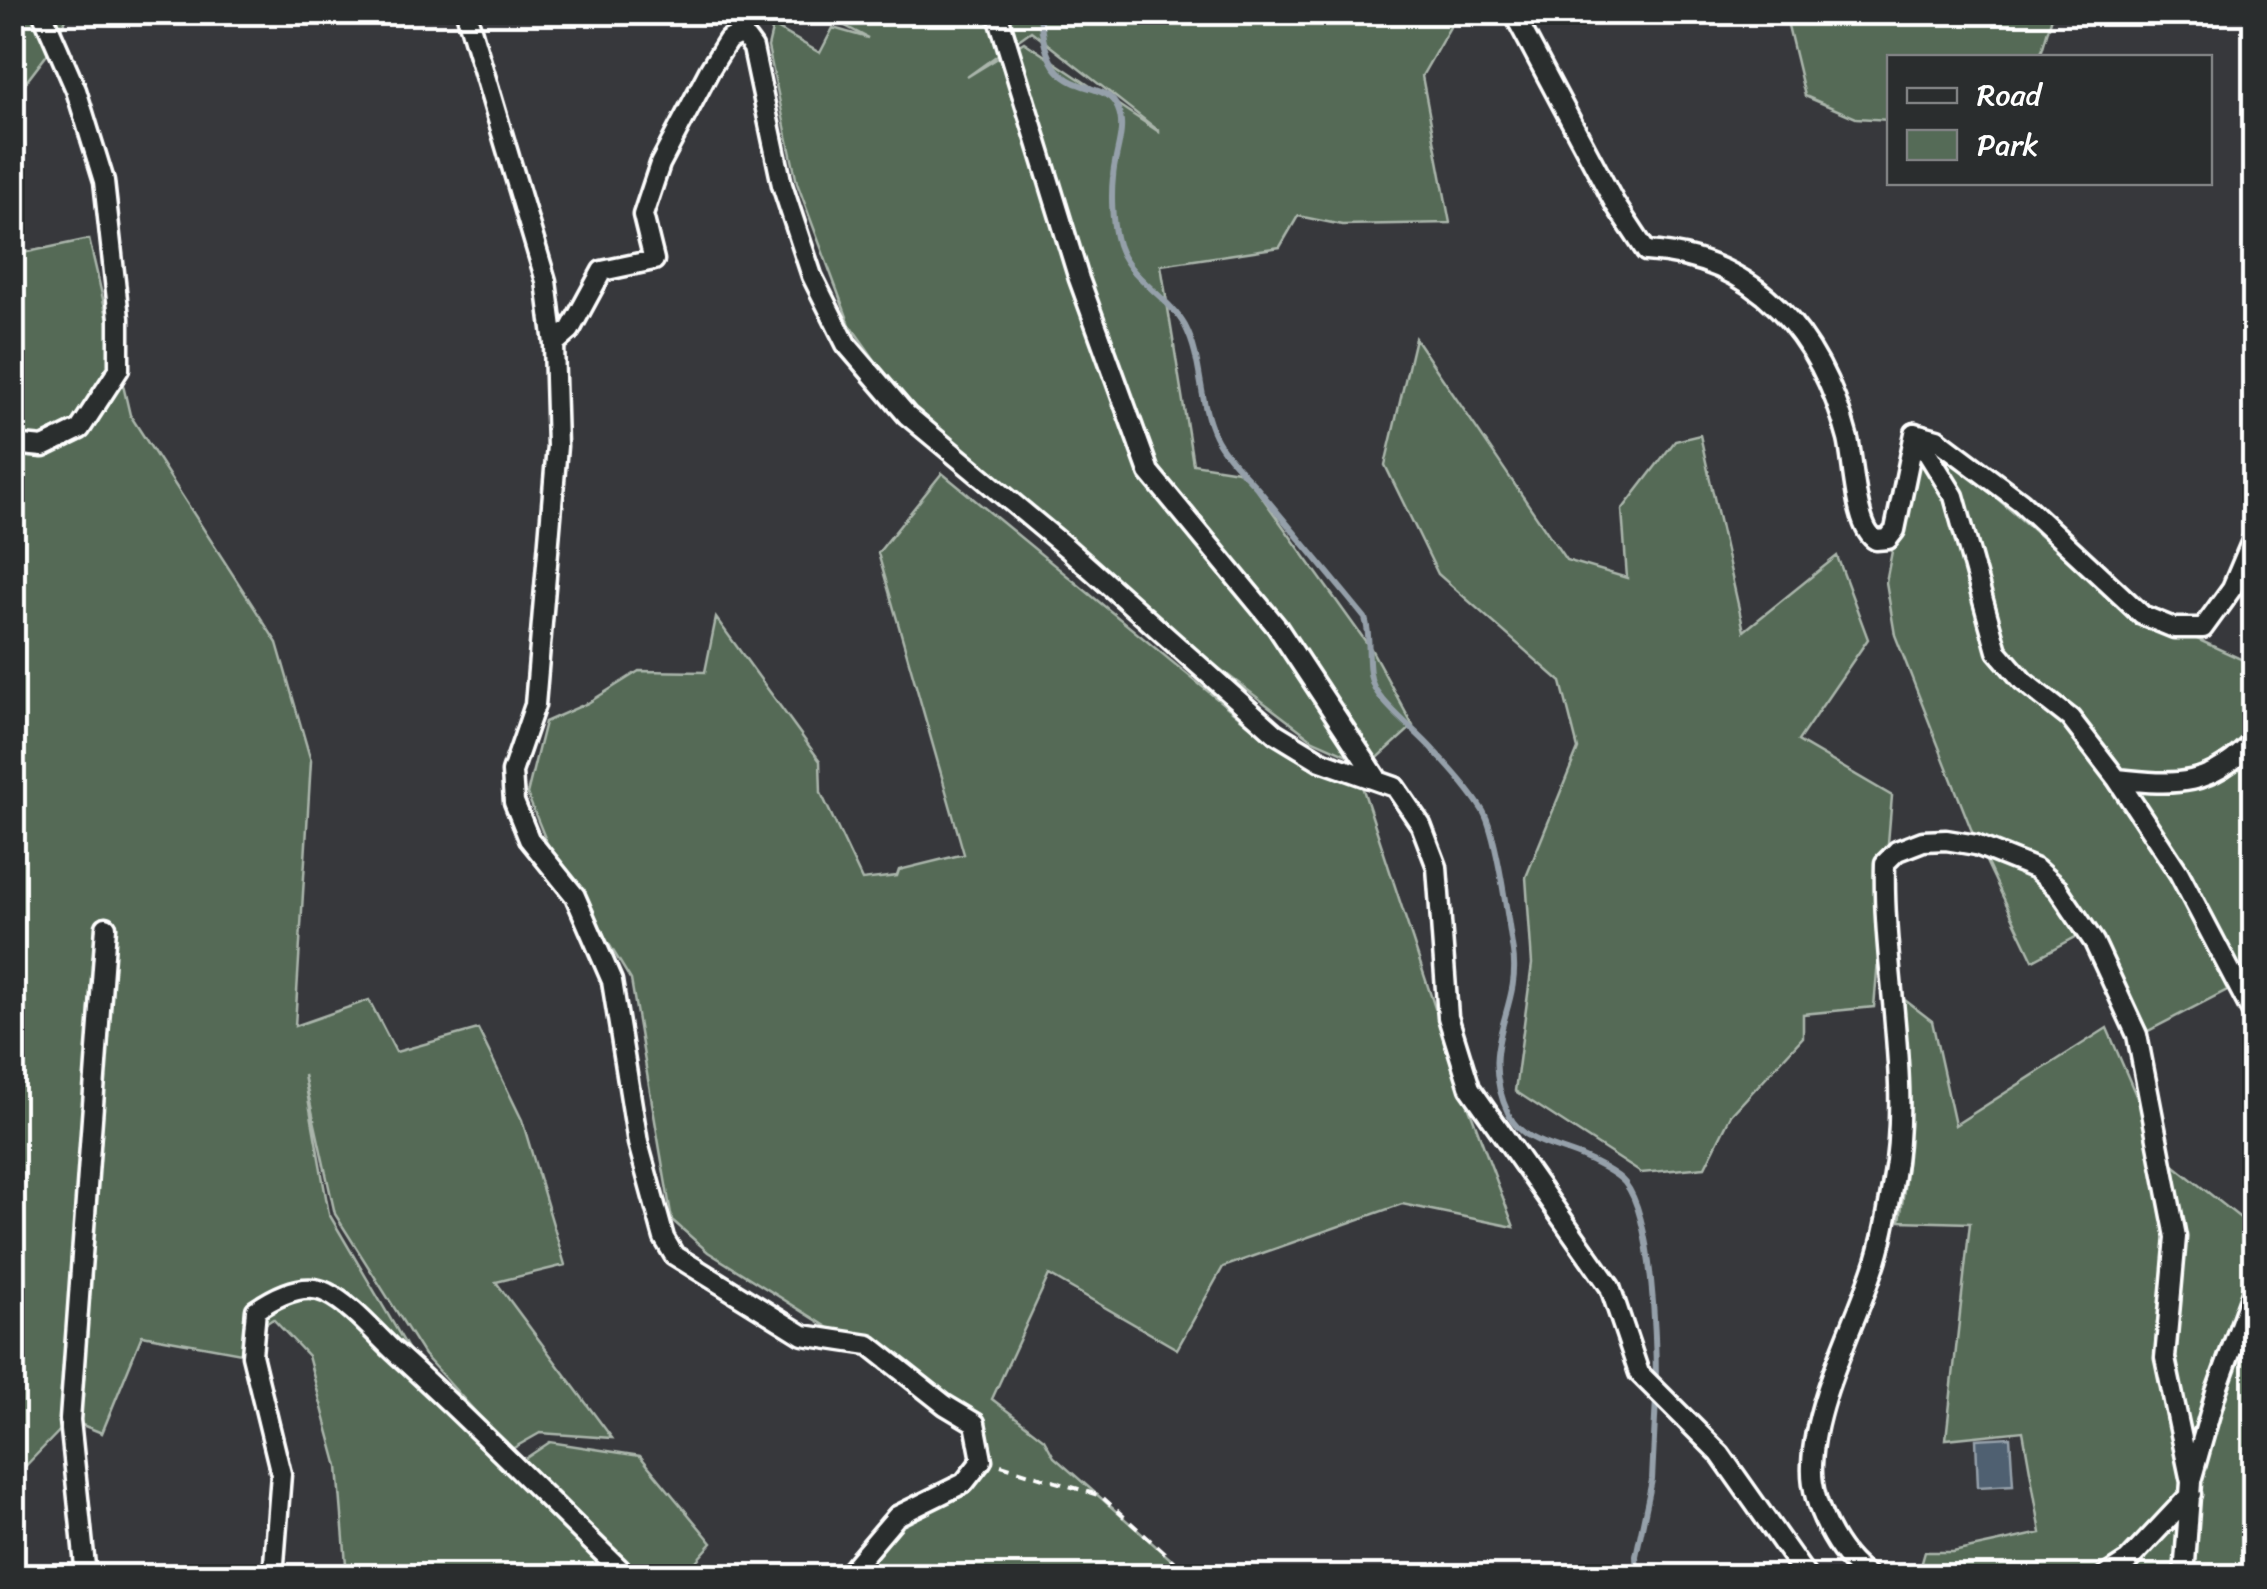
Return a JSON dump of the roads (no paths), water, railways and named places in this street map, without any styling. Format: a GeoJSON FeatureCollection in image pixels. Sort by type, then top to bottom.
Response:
{"type":"FeatureCollection","features":[{"type":"Feature","properties":{"kind":"street"},"geometry":{"type":"LineString","coordinates":[[12,444],[43,447],[80,429],[119,369],[119,318],[104,181],[76,90],[42,12]]}},
{"type":"Feature","properties":{"kind":"street"},"geometry":{"type":"LineString","coordinates":[[466,12],[546,281],[554,344],[557,446],[536,686],[512,772],[514,802],[528,839],[575,896],[612,982],[638,1144],[664,1238],[674,1255],[804,1335],[870,1344],[976,1423],[982,1460],[964,1483],[897,1516],[846,1576]]}},
{"type":"Feature","properties":{"kind":"street"},"geometry":{"type":"LineString","coordinates":[[996,12],[1090,313],[1149,472],[1277,627],[1376,777]]}},
{"type":"Feature","properties":{"kind":"street"},"geometry":{"type":"LineString","coordinates":[[1513,12],[1615,204],[1646,250],[1685,253],[1739,277],[1766,295],[1809,341],[1848,440],[1864,526],[1876,540],[1888,539],[1895,530],[1914,433]]}},
{"type":"Feature","properties":{"kind":"street"},"geometry":{"type":"LineString","coordinates":[[554,344],[570,330],[602,271],[654,260],[643,214],[660,164],[728,40],[742,33],[754,48],[782,185],[812,276],[846,344],[907,415],[1068,549],[1275,733],[1322,761],[1376,777],[1395,788],[1421,825],[1436,867],[1448,1017],[1470,1088],[1610,1287],[1640,1373],[1720,1454],[1806,1576]]}},
{"type":"Feature","properties":{"kind":"street"},"geometry":{"type":"LineString","coordinates":[[1914,433],[1937,438],[2008,492],[2142,615],[2174,628],[2203,628],[2232,588],[2254,536]]}},
{"type":"Feature","properties":{"kind":"street"},"geometry":{"type":"LineString","coordinates":[[1914,433],[1954,496],[1996,652],[2070,718],[2117,779],[2178,873],[2254,1016]]}},
{"type":"Feature","properties":{"kind":"street"},"geometry":{"type":"LineString","coordinates":[[2117,779],[2176,786],[2238,758],[2254,740]]}},
{"type":"Feature","properties":{"kind":"street"},"geometry":{"type":"LineString","coordinates":[[1855,1573],[1823,1516],[1812,1464],[1827,1396],[1875,1265],[1894,1177],[1898,1094],[1884,929],[1885,863],[1897,851],[1923,841],[1976,845],[2036,868],[2058,889],[2094,942],[2137,1035],[2176,1238],[2165,1358],[2191,1488]]}},
{"type":"Feature","properties":{"kind":"street"},"geometry":{"type":"LineString","coordinates":[[86,1576],[70,1420],[106,926]]}},
{"type":"Feature","properties":{"kind":"street"},"geometry":{"type":"LineString","coordinates":[[2184,1576],[2191,1488],[2216,1392],[2254,1287]]}},
{"type":"Feature","properties":{"kind":"street"},"geometry":{"type":"LineString","coordinates":[[273,1576],[281,1474],[252,1355],[256,1310],[278,1294],[300,1290],[326,1291],[363,1323],[442,1394],[627,1576]]}},
{"type":"Feature","properties":{"kind":"street"},"geometry":{"type":"LineString","coordinates":[[2105,1576],[2128,1561],[2191,1488]]}},
{"type":"Feature","properties":{"kind":"water"},"geometry":{"type":"Polygon","coordinates":[[[2010,1437],[2013,1485],[1978,1487],[1976,1439],[2010,1437]]]}},
{"type":"Feature","properties":{"kind":"waterway"},"geometry":{"type":"LineString","coordinates":[[1040,12],[1044,43],[1052,63],[1063,76],[1111,98],[1118,109],[1121,134],[1112,192],[1116,237],[1128,264],[1185,326],[1210,423],[1219,443],[1365,618],[1370,675],[1377,692],[1448,766],[1483,811],[1497,858],[1513,952],[1514,973],[1498,1047],[1500,1090],[1509,1115],[1522,1131],[1610,1171],[1625,1183],[1634,1200],[1642,1223],[1651,1280],[1656,1385]]}},
{"type":"Feature","properties":{"kind":"waterway"},"geometry":{"type":"LineString","coordinates":[[1637,1576],[1636,1556],[1652,1480],[1656,1398]]}}]}
